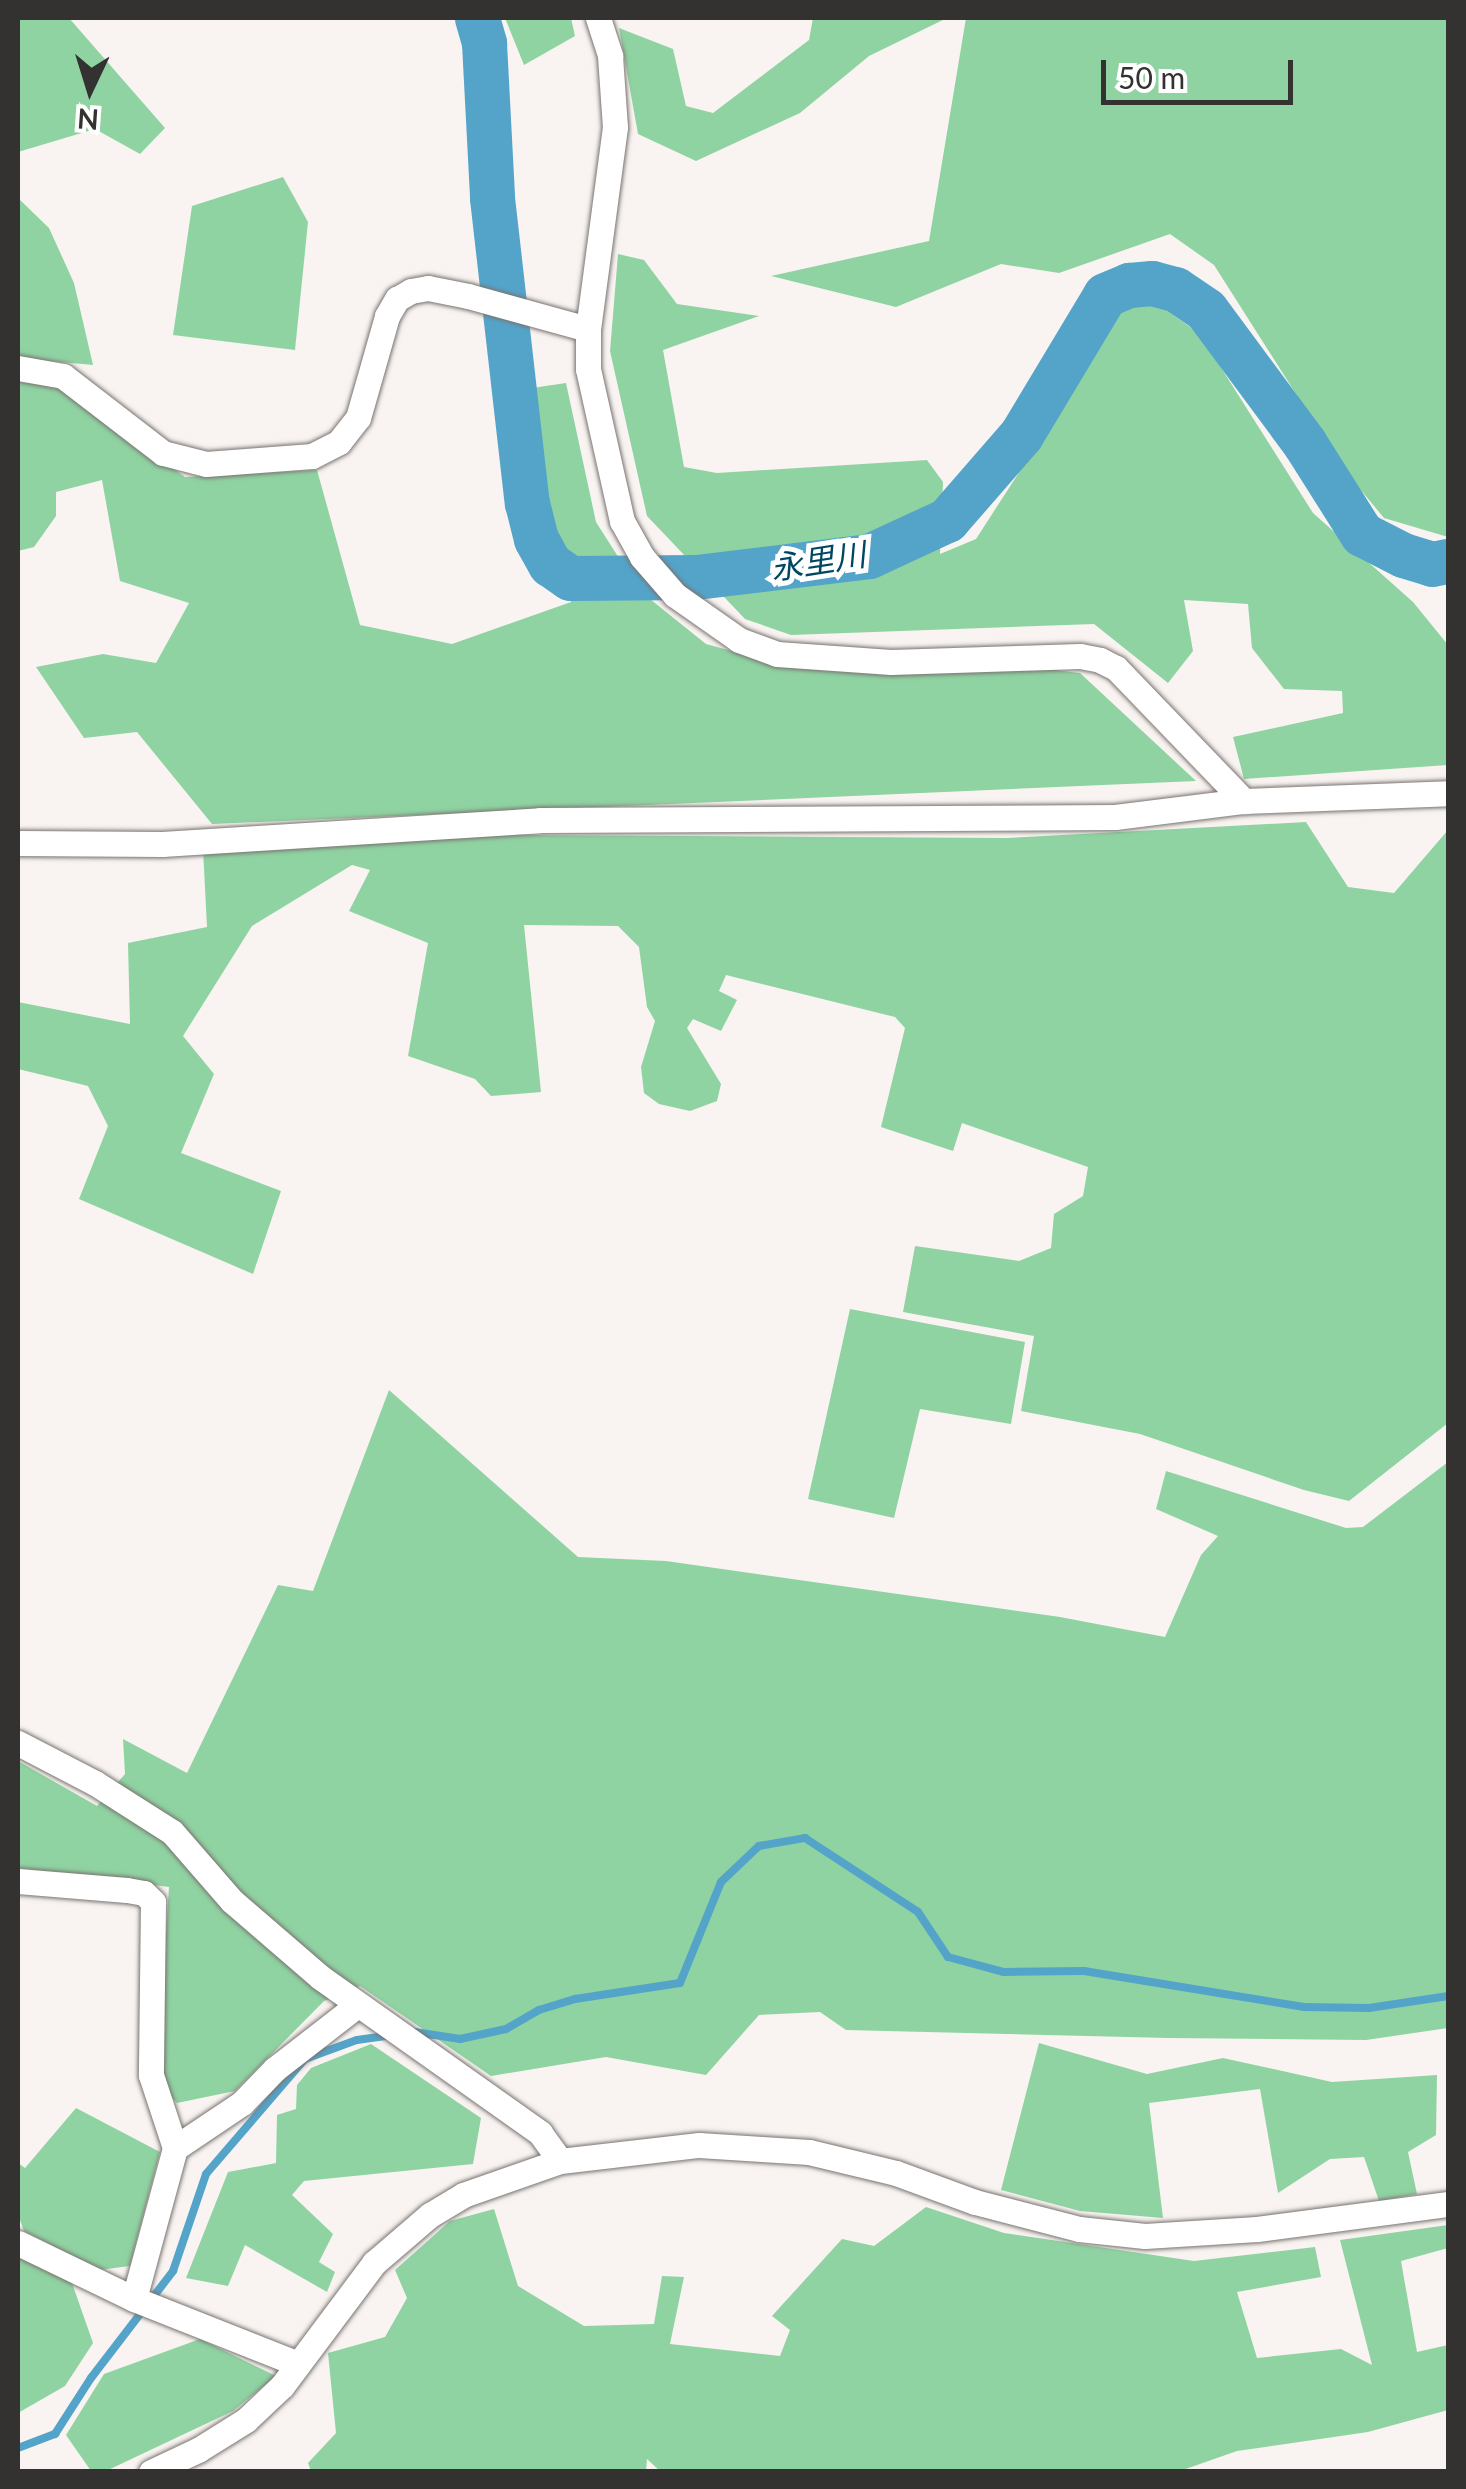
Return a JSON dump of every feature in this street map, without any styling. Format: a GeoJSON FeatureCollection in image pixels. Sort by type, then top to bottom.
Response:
{"type":"FeatureCollection","features":[{"type":"Feature","properties":{"kind":"street"},"geometry":{"type":"LineString","coordinates":[[598,18],[610,56],[615,128],[588,329],[588,369],[622,521],[642,557],[675,595],[739,640],[776,654],[891,662],[1080,656],[1100,660],[1116,668],[1244,801]]}},
{"type":"Feature","properties":{"kind":"street"},"geometry":{"type":"LineString","coordinates":[[18,368],[63,376],[163,454],[206,464],[312,456],[339,442],[358,418],[387,316],[396,299],[428,288],[588,329]]}},
{"type":"Feature","properties":{"kind":"street"},"geometry":{"type":"LineString","coordinates":[[18,843],[162,844],[540,820],[1116,817],[1244,801],[1448,793]]}},
{"type":"Feature","properties":{"kind":"street"},"geometry":{"type":"LineString","coordinates":[[18,1743],[95,1783],[172,1832],[232,1901],[356,2006],[540,2132],[560,2161]]}},
{"type":"Feature","properties":{"kind":"street"},"geometry":{"type":"LineString","coordinates":[[18,1881],[127,1890],[144,1893],[153,1902],[151,2075],[175,2148],[145,2304]]}},
{"type":"Feature","properties":{"kind":"street"},"geometry":{"type":"LineString","coordinates":[[175,2148],[242,2103],[275,2070],[356,2006]]}},
{"type":"Feature","properties":{"kind":"street"},"geometry":{"type":"LineString","coordinates":[[151,2472],[196,2461],[246,2420],[282,2386],[374,2264],[430,2215],[463,2195],[560,2161],[698,2144],[808,2152],[896,2173],[975,2202],[1062,2224],[1145,2236],[1257,2229],[1448,2204]]}},
{"type":"Feature","properties":{"kind":"street"},"geometry":{"type":"LineString","coordinates":[[18,2244],[145,2304],[298,2364]]}},
{"type":"Feature","properties":{"kind":"green space"},"geometry":{"type":"Polygon","coordinates":[[[18,18],[69,18],[165,128],[140,154],[95,129],[18,152],[18,18]]]}},
{"type":"Feature","properties":{"kind":"green space"},"geometry":{"type":"Polygon","coordinates":[[[505,18],[571,18],[575,36],[524,65],[505,18]]]}},
{"type":"Feature","properties":{"kind":"green space"},"geometry":{"type":"Polygon","coordinates":[[[813,18],[947,18],[869,56],[800,113],[696,161],[638,134],[619,28],[673,49],[686,106],[713,113],[809,40],[813,18]]]}},
{"type":"Feature","properties":{"kind":"green space"},"geometry":{"type":"Polygon","coordinates":[[[966,18],[1448,18],[1448,537],[1384,518],[1345,471],[1214,265],[1170,234],[1059,273],[1001,264],[896,307],[771,276],[929,241],[966,18]]]}},
{"type":"Feature","properties":{"kind":"green space"},"geometry":{"type":"Polygon","coordinates":[[[283,177],[308,222],[295,350],[173,335],[192,206],[283,177]]]}},
{"type":"Feature","properties":{"kind":"green space"},"geometry":{"type":"Polygon","coordinates":[[[18,198],[49,228],[74,283],[93,365],[18,358],[18,198]]]}},
{"type":"Feature","properties":{"kind":"green space"},"geometry":{"type":"Polygon","coordinates":[[[618,254],[644,260],[677,304],[759,316],[663,350],[684,467],[717,473],[927,460],[943,482],[940,554],[976,539],[1107,336],[1121,304],[1154,302],[1199,333],[1313,513],[1413,602],[1448,645],[1448,765],[1244,779],[1233,737],[1343,713],[1342,691],[1284,689],[1252,648],[1248,604],[1184,600],[1193,651],[1168,683],[1094,624],[791,635],[745,619],[647,516],[610,351],[618,254]]]}},
{"type":"Feature","properties":{"kind":"green space"},"geometry":{"type":"Polygon","coordinates":[[[18,382],[59,385],[185,477],[317,470],[360,625],[452,644],[571,602],[571,565],[554,545],[532,388],[566,383],[596,522],[640,591],[706,644],[795,668],[1036,668],[1080,673],[1196,781],[212,824],[137,732],[84,738],[36,667],[103,654],[156,663],[189,603],[120,581],[102,480],[56,492],[56,516],[34,547],[18,551],[18,382]]]}},
{"type":"Feature","properties":{"kind":"green space"},"geometry":{"type":"Polygon","coordinates":[[[1306,822],[1348,887],[1394,893],[1448,830],[1448,1423],[1349,1501],[1304,1490],[1140,1434],[1021,1411],[1034,1336],[903,1312],[915,1246],[1019,1261],[1051,1248],[1054,1214],[1083,1196],[1088,1167],[962,1123],[953,1151],[881,1127],[905,1028],[895,1017],[726,975],[719,991],[737,1000],[721,1031],[693,1019],[687,1028],[721,1084],[717,1101],[690,1111],[659,1104],[644,1093],[641,1067],[655,1021],[647,1007],[639,947],[618,926],[524,925],[541,1092],[491,1096],[475,1079],[408,1056],[428,943],[349,911],[370,870],[352,865],[252,926],[183,1036],[214,1074],[181,1153],[281,1191],[253,1274],[79,1199],[108,1126],[88,1086],[18,1069],[18,1002],[130,1024],[128,943],[207,927],[203,849],[493,835],[1007,838],[1306,822]]]}},
{"type":"Feature","properties":{"kind":"green space"},"geometry":{"type":"Polygon","coordinates":[[[850,1309],[1025,1342],[1011,1424],[920,1409],[894,1518],[808,1499],[850,1309]]]}},
{"type":"Feature","properties":{"kind":"green space"},"geometry":{"type":"Polygon","coordinates":[[[389,1390],[578,1557],[666,1561],[1060,1617],[1165,1637],[1201,1555],[1218,1536],[1156,1509],[1166,1471],[1346,1528],[1363,1527],[1448,1462],[1448,2028],[1366,2040],[1168,2038],[846,2030],[820,2012],[759,2015],[706,2075],[606,2057],[491,2076],[360,1986],[324,2001],[235,2091],[177,2103],[157,2081],[169,1887],[18,1868],[18,1761],[97,1806],[125,1774],[123,1739],[187,1773],[278,1585],[313,1591],[389,1390]]]}},
{"type":"Feature","properties":{"kind":"green space"},"geometry":{"type":"Polygon","coordinates":[[[1039,2043],[1147,2074],[1223,2058],[1332,2082],[1437,2075],[1436,2135],[1408,2152],[1417,2194],[1379,2201],[1364,2157],[1330,2159],[1278,2193],[1260,2089],[1149,2103],[1163,2218],[1080,2211],[1001,2190],[1039,2043]]]}},
{"type":"Feature","properties":{"kind":"green space"},"geometry":{"type":"Polygon","coordinates":[[[371,2044],[481,2118],[473,2164],[304,2181],[292,2195],[333,2234],[319,2262],[335,2272],[327,2292],[245,2245],[228,2286],[186,2278],[228,2172],[276,2163],[277,2115],[296,2109],[297,2085],[311,2068],[371,2044]]]}},
{"type":"Feature","properties":{"kind":"green space"},"geometry":{"type":"Polygon","coordinates":[[[76,2108],[160,2152],[130,2266],[99,2270],[24,2231],[18,2215],[18,2163],[25,2168],[76,2108]]]}},
{"type":"Feature","properties":{"kind":"green space"},"geometry":{"type":"Polygon","coordinates":[[[926,2207],[1004,2233],[1194,2261],[1315,2247],[1321,2277],[1237,2292],[1257,2358],[1341,2349],[1372,2365],[1340,2240],[1448,2225],[1448,2248],[1401,2261],[1417,2352],[1448,2345],[1448,2410],[1368,2432],[1237,2451],[1180,2471],[661,2472],[647,2459],[646,2472],[311,2471],[308,2463],[336,2433],[328,2353],[385,2337],[407,2298],[395,2270],[450,2221],[494,2209],[518,2286],[584,2326],[654,2324],[662,2276],[684,2277],[670,2344],[780,2356],[790,2330],[772,2316],[842,2239],[874,2246],[926,2207]]]}},
{"type":"Feature","properties":{"kind":"green space"},"geometry":{"type":"Polygon","coordinates":[[[18,2255],[72,2283],[93,2343],[65,2386],[18,2413],[18,2255]]]}},
{"type":"Feature","properties":{"kind":"green space"},"geometry":{"type":"Polygon","coordinates":[[[200,2339],[276,2376],[233,2411],[106,2471],[91,2471],[66,2435],[104,2374],[200,2339]]]}},
{"type":"Feature","properties":{"kind":"waterway","name":"永里川"},"geometry":{"type":"LineString","coordinates":[[477,18],[484,43],[492,198],[527,503],[536,539],[550,564],[570,578],[696,577],[869,556],[947,520],[1021,435],[1105,295],[1129,285],[1152,283],[1175,289],[1206,310],[1305,444],[1362,534],[1403,555],[1432,564],[1448,561]]}},
{"type":"Feature","properties":{"kind":"waterway"},"geometry":{"type":"LineString","coordinates":[[415,2032],[460,2039],[506,2029],[539,2010],[575,1999],[680,1983],[721,1882],[759,1846],[805,1838],[918,1912],[948,1957],[1004,1972],[1084,1971],[1304,2007],[1369,2008],[1448,1996]]}},
{"type":"Feature","properties":{"kind":"waterway"},"geometry":{"type":"LineString","coordinates":[[18,2448],[55,2434],[91,2378],[173,2271],[206,2174],[305,2059],[357,2040],[391,2035]]}}]}
